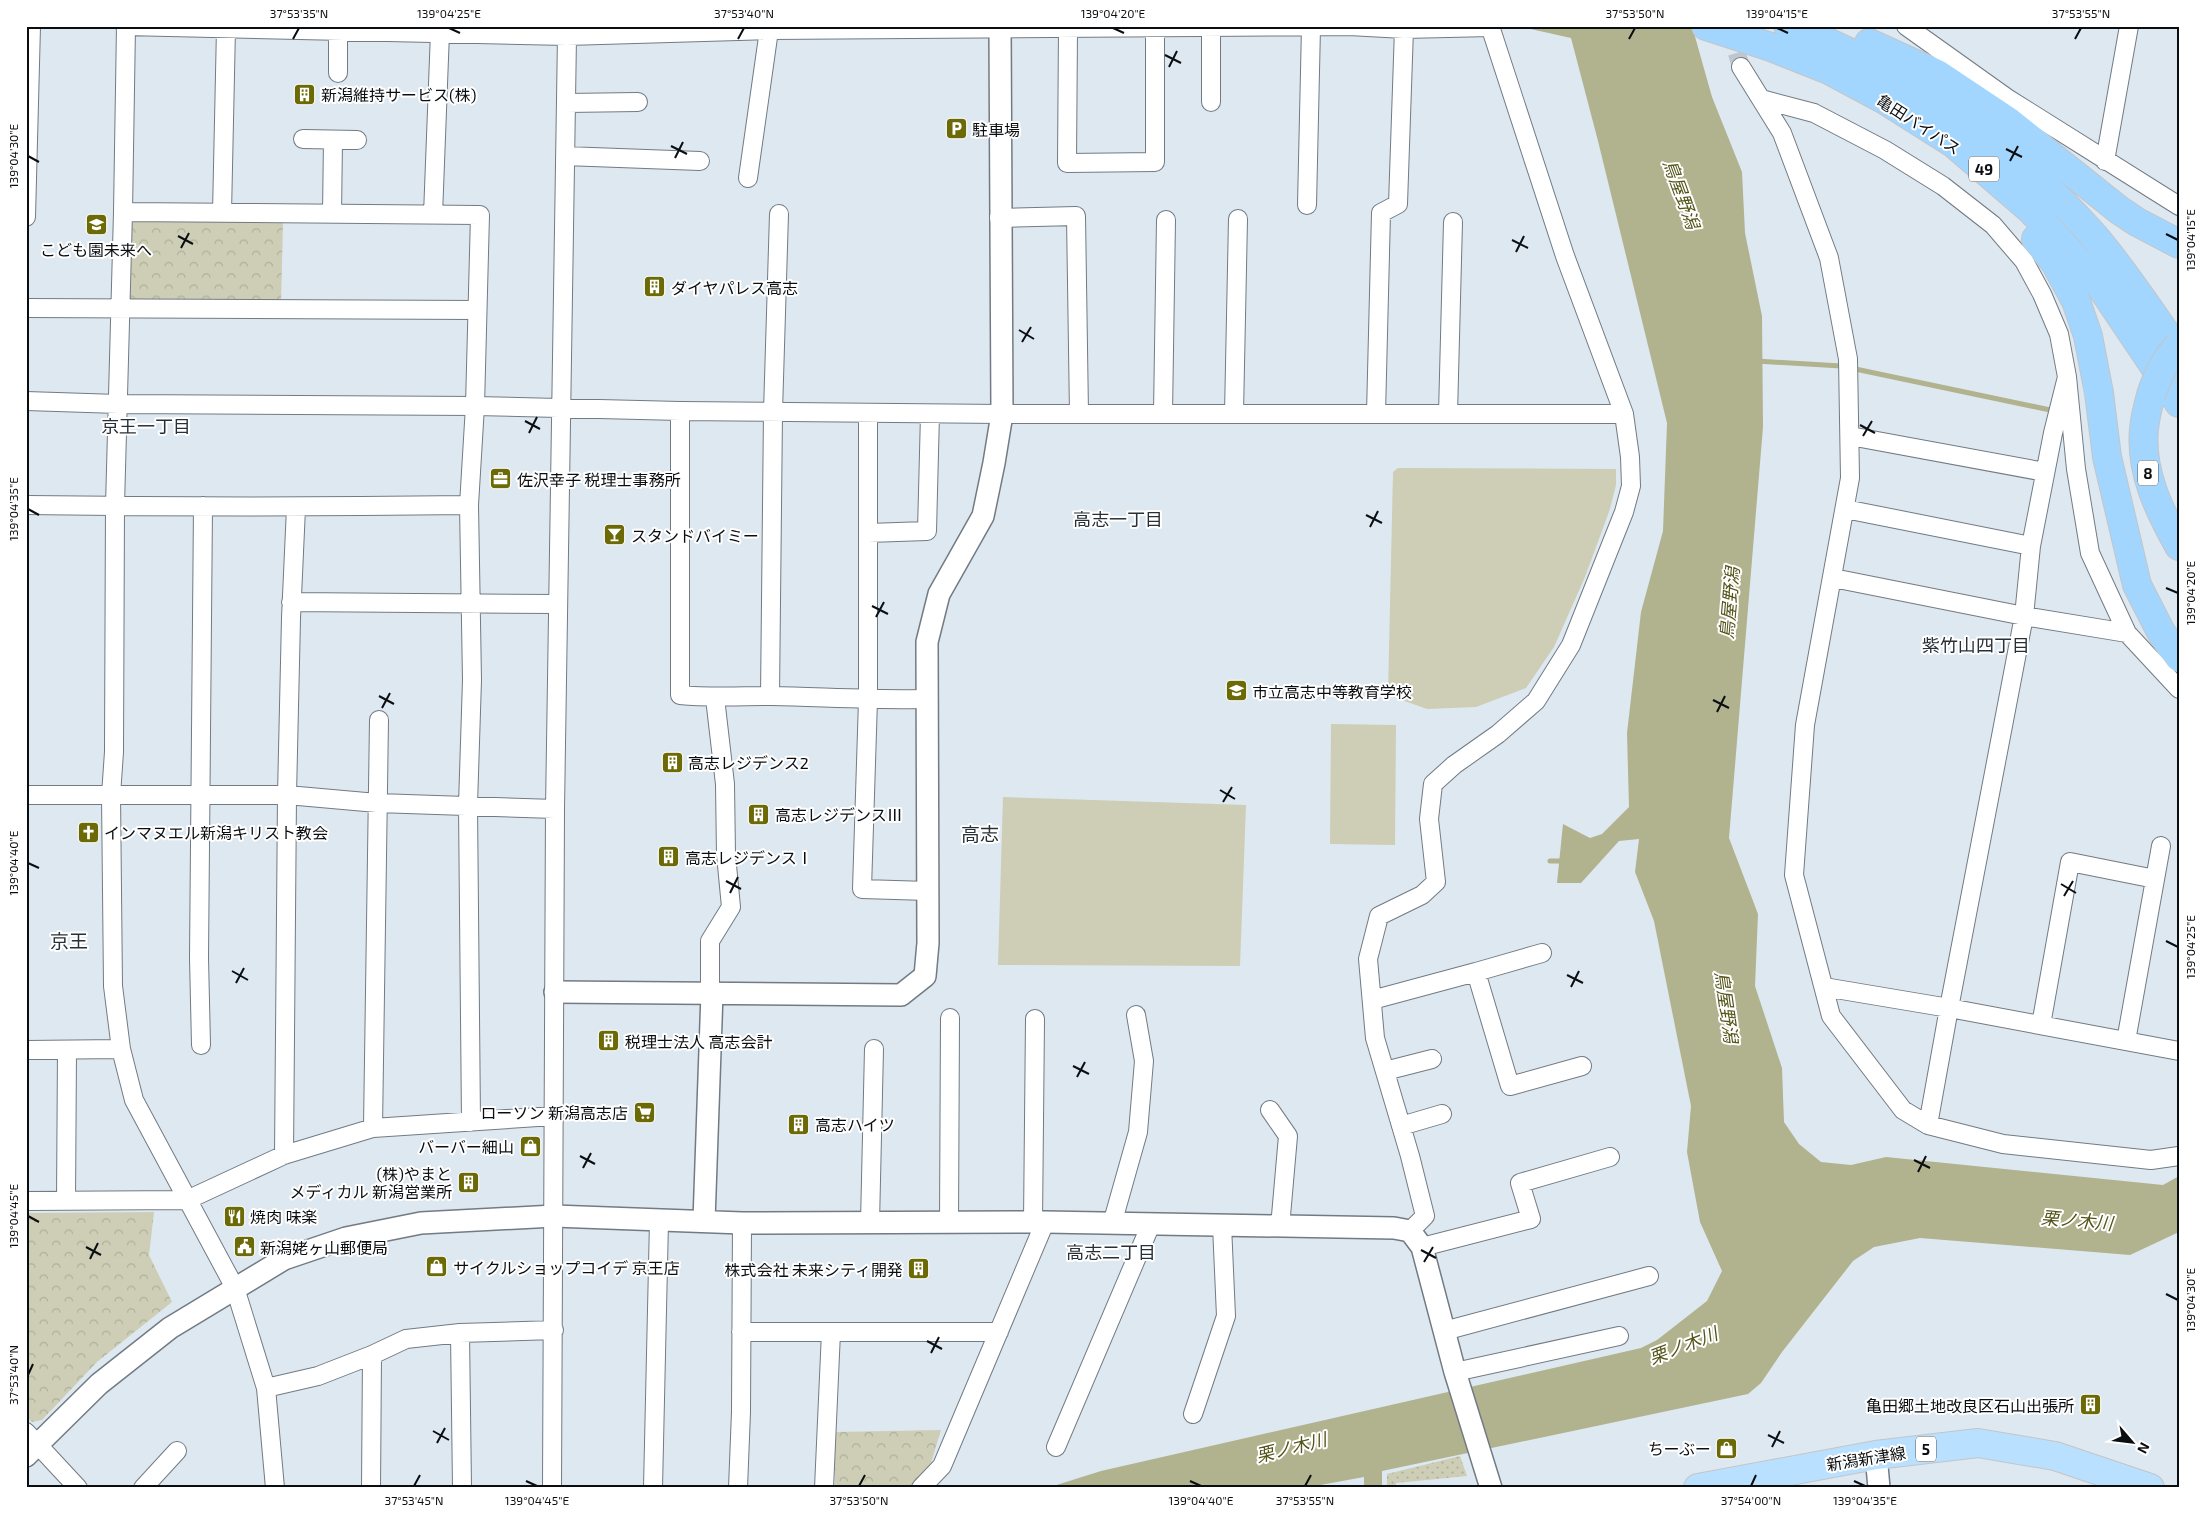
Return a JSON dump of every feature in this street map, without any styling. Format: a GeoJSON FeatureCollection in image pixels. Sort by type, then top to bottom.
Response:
{"type":"FeatureCollection","features":[{"type":"Feature","properties":{"kind":"highway","name":"亀田バイパス"},"geometry":{"type":"LineString","coordinates":[[1788,26],[1822,38],[1890,73],[1942,105],[1990,139],[2055,197],[2093,235],[2122,270],[2179,352]]}},
{"type":"Feature","properties":{"kind":"highway"},"geometry":{"type":"LineString","coordinates":[[1831,26],[1937,74],[2009,122],[2119,210],[2137,222],[2179,244]]}},
{"type":"Feature","properties":{"kind":"highway","name":"亀田バイパス"},"geometry":{"type":"LineString","coordinates":[[1710,27],[1771,47],[1829,70],[1885,100],[1953,143],[2032,211],[2099,284],[2179,403]]}},
{"type":"Feature","properties":{"kind":"highway"},"geometry":{"type":"LineString","coordinates":[[2006,188],[2026,226],[2056,264],[2076,301],[2088,336],[2099,393],[2107,457],[2137,586],[2161,632],[2179,657]]}},
{"type":"Feature","properties":{"kind":"highway","name":"8"},"geometry":{"type":"LineString","coordinates":[[2179,346],[2170,355],[2158,374],[2150,395],[2144,430],[2146,467],[2156,501],[2179,546]]}},
{"type":"Feature","properties":{"kind":"highway"},"geometry":{"type":"LineString","coordinates":[[2123,530],[2151,587],[2179,629]]}},
{"type":"Feature","properties":{"kind":"main road","name":"新潟新津線"},"geometry":{"type":"LineString","coordinates":[[1698,1488],[1876,1455],[1978,1443],[2055,1456],[2136,1486]]}},
{"type":"Feature","properties":{"kind":"street"},"geometry":{"type":"LineString","coordinates":[[26,217],[31,26]]}},
{"type":"Feature","properties":{"kind":"street"},"geometry":{"type":"LineString","coordinates":[[275,1488],[266,1388],[235,1288],[134,1100],[121,1050],[113,986],[112,795],[114,752],[115,506],[121,310],[125,26],[567,36],[769,30],[1310,27],[1404,29],[1491,27],[1565,256],[1624,414],[1630,457],[1631,486],[1624,512],[1571,645],[1536,701],[1498,734],[1454,765],[1433,784],[1429,819],[1436,882],[1422,895],[1379,916],[1368,959],[1375,1038],[1402,1126],[1425,1216],[1416,1239],[1491,1488]]}},
{"type":"Feature","properties":{"kind":"street"},"geometry":{"type":"LineString","coordinates":[[1906,26],[2008,98],[2179,206]]}},
{"type":"Feature","properties":{"kind":"street"},"geometry":{"type":"LineString","coordinates":[[2105,161],[2129,26]]}},
{"type":"Feature","properties":{"kind":"street"},"geometry":{"type":"LineString","coordinates":[[1307,205],[1310,27]]}},
{"type":"Feature","properties":{"kind":"street"},"geometry":{"type":"LineString","coordinates":[[222,213],[226,28]]}},
{"type":"Feature","properties":{"kind":"street"},"geometry":{"type":"LineString","coordinates":[[555,992],[901,995],[924,976],[928,944],[927,642],[939,594],[983,516],[1002,414],[999,218],[1000,28]]}},
{"type":"Feature","properties":{"kind":"street"},"geometry":{"type":"LineString","coordinates":[[1068,28],[1068,163],[1154,162],[1155,28]]}},
{"type":"Feature","properties":{"kind":"street"},"geometry":{"type":"LineString","coordinates":[[1211,28],[1211,102]]}},
{"type":"Feature","properties":{"kind":"street"},"geometry":{"type":"LineString","coordinates":[[1376,414],[1381,213],[1398,204],[1404,29]]}},
{"type":"Feature","properties":{"kind":"street"},"geometry":{"type":"LineString","coordinates":[[338,30],[338,73]]}},
{"type":"Feature","properties":{"kind":"street"},"geometry":{"type":"LineString","coordinates":[[748,178],[769,30]]}},
{"type":"Feature","properties":{"kind":"street"},"geometry":{"type":"LineString","coordinates":[[433,216],[440,32]]}},
{"type":"Feature","properties":{"kind":"street"},"geometry":{"type":"LineString","coordinates":[[552,1488],[555,809],[567,36]]}},
{"type":"Feature","properties":{"kind":"street"},"geometry":{"type":"LineString","coordinates":[[1741,67],[1782,133],[1829,258],[1848,359],[1850,478],[1805,725],[1794,875],[1831,1016],[1903,1110],[1928,1125],[2002,1144],[2151,1160],[2179,1156]]}},
{"type":"Feature","properties":{"kind":"street"},"geometry":{"type":"LineString","coordinates":[[1761,99],[1814,113],[1885,150],[1943,186],[1993,225],[2024,261],[2042,294],[2059,334],[2067,377],[2076,469],[2090,553],[2127,633],[2179,689]]}},
{"type":"Feature","properties":{"kind":"street"},"geometry":{"type":"LineString","coordinates":[[566,103],[638,102]]}},
{"type":"Feature","properties":{"kind":"street"},"geometry":{"type":"LineString","coordinates":[[303,139],[357,140]]}},
{"type":"Feature","properties":{"kind":"street"},"geometry":{"type":"LineString","coordinates":[[332,214],[333,140]]}},
{"type":"Feature","properties":{"kind":"street"},"geometry":{"type":"LineString","coordinates":[[565,156],[700,161]]}},
{"type":"Feature","properties":{"kind":"street"},"geometry":{"type":"LineString","coordinates":[[123,212],[480,215],[469,505],[472,680],[468,805],[471,1122]]}},
{"type":"Feature","properties":{"kind":"street"},"geometry":{"type":"LineString","coordinates":[[770,696],[773,412],[778,214]]}},
{"type":"Feature","properties":{"kind":"street"},"geometry":{"type":"LineString","coordinates":[[999,218],[1076,216],[1079,414]]}},
{"type":"Feature","properties":{"kind":"street"},"geometry":{"type":"LineString","coordinates":[[1234,414],[1238,219]]}},
{"type":"Feature","properties":{"kind":"street"},"geometry":{"type":"LineString","coordinates":[[1163,414],[1166,220]]}},
{"type":"Feature","properties":{"kind":"street"},"geometry":{"type":"LineString","coordinates":[[1448,414],[1453,222]]}},
{"type":"Feature","properties":{"kind":"street"},"geometry":{"type":"LineString","coordinates":[[26,308],[121,310],[477,310]]}},
{"type":"Feature","properties":{"kind":"street"},"geometry":{"type":"LineString","coordinates":[[1928,1125],[2024,616],[2031,546],[2045,472],[2067,377]]}},
{"type":"Feature","properties":{"kind":"street"},"geometry":{"type":"LineString","coordinates":[[26,402],[474,406],[930,414],[1624,414]]}},
{"type":"Feature","properties":{"kind":"street"},"geometry":{"type":"LineString","coordinates":[[680,411],[680,695],[715,698],[770,696],[868,700],[928,698]]}},
{"type":"Feature","properties":{"kind":"street"},"geometry":{"type":"LineString","coordinates":[[868,413],[868,700],[862,889],[928,891]]}},
{"type":"Feature","properties":{"kind":"street"},"geometry":{"type":"LineString","coordinates":[[868,533],[927,531],[930,414]]}},
{"type":"Feature","properties":{"kind":"street"},"geometry":{"type":"LineString","coordinates":[[1850,436],[2045,472]]}},
{"type":"Feature","properties":{"kind":"street"},"geometry":{"type":"LineString","coordinates":[[26,505],[296,508],[469,505]]}},
{"type":"Feature","properties":{"kind":"street"},"geometry":{"type":"LineString","coordinates":[[201,1045],[200,795],[203,506]]}},
{"type":"Feature","properties":{"kind":"street"},"geometry":{"type":"LineString","coordinates":[[284,1155],[287,795],[296,508]]}},
{"type":"Feature","properties":{"kind":"street"},"geometry":{"type":"LineString","coordinates":[[1845,509],[2031,546]]}},
{"type":"Feature","properties":{"kind":"street"},"geometry":{"type":"LineString","coordinates":[[1833,578],[2024,616],[2127,633]]}},
{"type":"Feature","properties":{"kind":"street"},"geometry":{"type":"LineString","coordinates":[[292,602],[558,604]]}},
{"type":"Feature","properties":{"kind":"street"},"geometry":{"type":"LineString","coordinates":[[704,1221],[712,993],[710,941],[731,907],[726,856],[725,784],[715,698]]}},
{"type":"Feature","properties":{"kind":"street"},"geometry":{"type":"LineString","coordinates":[[373,1128],[379,720]]}},
{"type":"Feature","properties":{"kind":"street"},"geometry":{"type":"LineString","coordinates":[[26,795],[287,795],[377,804],[468,805],[555,809]]}},
{"type":"Feature","properties":{"kind":"street"},"geometry":{"type":"LineString","coordinates":[[2126,1041],[2161,846]]}},
{"type":"Feature","properties":{"kind":"street"},"geometry":{"type":"LineString","coordinates":[[2041,1025],[2070,862],[2155,879]]}},
{"type":"Feature","properties":{"kind":"street"},"geometry":{"type":"LineString","coordinates":[[1372,1000],[1542,953]]}},
{"type":"Feature","properties":{"kind":"street"},"geometry":{"type":"LineString","coordinates":[[1476,972],[1510,1086],[1582,1066]]}},
{"type":"Feature","properties":{"kind":"street"},"geometry":{"type":"LineString","coordinates":[[1824,987],[1949,1008],[2179,1051]]}},
{"type":"Feature","properties":{"kind":"street"},"geometry":{"type":"LineString","coordinates":[[1112,1224],[1138,1132],[1144,1060],[1136,1015]]}},
{"type":"Feature","properties":{"kind":"street"},"geometry":{"type":"LineString","coordinates":[[949,1223],[950,1018]]}},
{"type":"Feature","properties":{"kind":"street"},"geometry":{"type":"LineString","coordinates":[[922,1488],[942,1466],[999,1332],[1039,1222],[1035,1019]]}},
{"type":"Feature","properties":{"kind":"street"},"geometry":{"type":"LineString","coordinates":[[870,1223],[874,1049]]}},
{"type":"Feature","properties":{"kind":"street"},"geometry":{"type":"LineString","coordinates":[[26,1050],[121,1050]]}},
{"type":"Feature","properties":{"kind":"street"},"geometry":{"type":"LineString","coordinates":[[66,1201],[67,1050]]}},
{"type":"Feature","properties":{"kind":"street"},"geometry":{"type":"LineString","coordinates":[[1385,1071],[1432,1058]]}},
{"type":"Feature","properties":{"kind":"street"},"geometry":{"type":"LineString","coordinates":[[1270,1110],[1288,1136],[1280,1227]]}},
{"type":"Feature","properties":{"kind":"street"},"geometry":{"type":"LineString","coordinates":[[1402,1126],[1442,1114]]}},
{"type":"Feature","properties":{"kind":"street"},"geometry":{"type":"LineString","coordinates":[[26,1201],[187,1200],[284,1155],[373,1128],[553,1116]]}},
{"type":"Feature","properties":{"kind":"street"},"geometry":{"type":"LineString","coordinates":[[78,1488],[30,1444],[99,1384],[170,1328],[284,1259],[346,1238],[421,1223],[554,1216],[742,1223],[1039,1222],[1394,1228],[1416,1239],[1531,1219],[1520,1183],[1610,1157]]}},
{"type":"Feature","properties":{"kind":"street"},"geometry":{"type":"LineString","coordinates":[[653,1488],[659,1221]]}},
{"type":"Feature","properties":{"kind":"street"},"geometry":{"type":"LineString","coordinates":[[738,1488],[741,1412],[742,1223]]}},
{"type":"Feature","properties":{"kind":"street"},"geometry":{"type":"LineString","coordinates":[[1056,1447],[1152,1224]]}},
{"type":"Feature","properties":{"kind":"street"},"geometry":{"type":"LineString","coordinates":[[1193,1414],[1226,1316],[1222,1225]]}},
{"type":"Feature","properties":{"kind":"street"},"geometry":{"type":"LineString","coordinates":[[1444,1331],[1649,1276]]}},
{"type":"Feature","properties":{"kind":"street"},"geometry":{"type":"LineString","coordinates":[[266,1388],[318,1376],[372,1355],[406,1339],[460,1333],[554,1330]]}},
{"type":"Feature","properties":{"kind":"street"},"geometry":{"type":"LineString","coordinates":[[742,1332],[999,1332]]}},
{"type":"Feature","properties":{"kind":"street"},"geometry":{"type":"LineString","coordinates":[[824,1488],[831,1332]]}},
{"type":"Feature","properties":{"kind":"street"},"geometry":{"type":"LineString","coordinates":[[460,1333],[462,1488]]}},
{"type":"Feature","properties":{"kind":"street"},"geometry":{"type":"LineString","coordinates":[[1456,1376],[1619,1336]]}},
{"type":"Feature","properties":{"kind":"street"},"geometry":{"type":"LineString","coordinates":[[371,1488],[372,1355]]}},
{"type":"Feature","properties":{"kind":"street"},"geometry":{"type":"LineString","coordinates":[[143,1488],[177,1451]]}},
{"type":"Feature","properties":{"kind":"street"},"geometry":{"type":"LineString","coordinates":[[1876,1455],[1879,1488]]}},
{"type":"Feature","properties":{"kind":"green space"},"geometry":{"type":"Polygon","coordinates":[[[131,218],[283,222],[281,305],[129,301],[131,218]]]}},
{"type":"Feature","properties":{"kind":"green space"},"geometry":{"type":"Polygon","coordinates":[[[1398,468],[1616,469],[1616,485],[1610,509],[1585,577],[1554,647],[1526,688],[1476,707],[1427,709],[1388,695],[1393,472],[1398,468]]]}},
{"type":"Feature","properties":{"kind":"green space"},"geometry":{"type":"Polygon","coordinates":[[[1331,724],[1396,725],[1395,845],[1330,844],[1331,724]]]}},
{"type":"Feature","properties":{"kind":"green space"},"geometry":{"type":"Polygon","coordinates":[[[1003,797],[1246,805],[1240,966],[998,965],[1003,797]]]}},
{"type":"Feature","properties":{"kind":"green space"},"geometry":{"type":"Polygon","coordinates":[[[154,1212],[149,1255],[172,1302],[97,1362],[42,1420],[32,1422],[26,1416],[26,1213],[154,1212]]]}},
{"type":"Feature","properties":{"kind":"green space"},"geometry":{"type":"Polygon","coordinates":[[[941,1430],[931,1463],[912,1488],[835,1488],[835,1432],[941,1430]]]}},
{"type":"Feature","properties":{"kind":"green space"},"geometry":{"type":"Polygon","coordinates":[[[1460,1456],[1467,1476],[1396,1483],[1396,1488],[1387,1488],[1387,1474],[1460,1456]]]}},
{"type":"Feature","properties":{"kind":"water"},"geometry":{"type":"Polygon","coordinates":[[[1517,26],[1692,26],[1712,97],[1742,172],[1745,233],[1762,316],[1763,427],[1729,838],[1758,914],[1755,986],[1782,1068],[1784,1122],[1799,1144],[1821,1162],[1851,1165],[1886,1157],[2163,1185],[2179,1176],[2179,1232],[2130,1255],[1920,1238],[1874,1247],[1853,1261],[1782,1352],[1761,1383],[1748,1394],[1382,1471],[1382,1488],[1364,1488],[1364,1477],[1304,1488],[1047,1488],[1101,1471],[1641,1348],[1657,1340],[1707,1301],[1722,1271],[1700,1222],[1687,1152],[1691,1106],[1654,921],[1635,872],[1639,839],[1619,841],[1581,883],[1557,883],[1563,824],[1590,838],[1602,834],[1629,807],[1627,733],[1641,612],[1663,531],[1667,423],[1571,38],[1517,26]]]}},
{"type":"Feature","properties":{"kind":"waterway"},"geometry":{"type":"LineString","coordinates":[[1756,361],[1841,366],[2055,411]]}},
{"type":"Feature","properties":{"kind":"waterway"},"geometry":{"type":"LineString","coordinates":[[1550,861],[1559,861]]}},
{"type":"Feature","properties":{"kind":"tunnel"},"geometry":{"type":"LineString","coordinates":[[1729,27],[1741,67]]}},
{"type":"Feature","properties":{"kind":"place","name":"新潟維持サービス(株)"},"geometry":{"type":"Point","coordinates":[305,94]}},
{"type":"Feature","properties":{"kind":"place","name":"駐車場"},"geometry":{"type":"Point","coordinates":[956,129]}},
{"type":"Feature","properties":{"kind":"place","name":"こども園未来へ"},"geometry":{"type":"Point","coordinates":[96,225]}},
{"type":"Feature","properties":{"kind":"place","name":"ダイヤパレス高志"},"geometry":{"type":"Point","coordinates":[655,287]}},
{"type":"Feature","properties":{"kind":"place","name":"佐沢幸子 税理士事務所"},"geometry":{"type":"Point","coordinates":[501,479]}},
{"type":"Feature","properties":{"kind":"place","name":"スタンドバイミー"},"geometry":{"type":"Point","coordinates":[615,535]}},
{"type":"Feature","properties":{"kind":"place","name":"市立高志中等教育学校"},"geometry":{"type":"Point","coordinates":[1236,691]}},
{"type":"Feature","properties":{"kind":"place","name":"高志レジデンス2"},"geometry":{"type":"Point","coordinates":[672,762]}},
{"type":"Feature","properties":{"kind":"place","name":"高志レジデンスⅢ"},"geometry":{"type":"Point","coordinates":[759,814]}},
{"type":"Feature","properties":{"kind":"place","name":"インマヌエル新潟キリスト教会"},"geometry":{"type":"Point","coordinates":[88,832]}},
{"type":"Feature","properties":{"kind":"place","name":"高志レジデンスⅠ"},"geometry":{"type":"Point","coordinates":[669,857]}},
{"type":"Feature","properties":{"kind":"place","name":"税理士法人 高志会計"},"geometry":{"type":"Point","coordinates":[609,1041]}},
{"type":"Feature","properties":{"kind":"place","name":"ローソン 新潟高志店"},"geometry":{"type":"Point","coordinates":[644,1112]}},
{"type":"Feature","properties":{"kind":"place","name":"高志ハイツ"},"geometry":{"type":"Point","coordinates":[799,1124]}},
{"type":"Feature","properties":{"kind":"place","name":"バーバー細山"},"geometry":{"type":"Point","coordinates":[530,1146]}},
{"type":"Feature","properties":{"kind":"place","name":"(株)やまと メディカル 新潟営業所"},"geometry":{"type":"Point","coordinates":[468,1182]}},
{"type":"Feature","properties":{"kind":"place","name":"焼肉 味楽"},"geometry":{"type":"Point","coordinates":[234,1216]}},
{"type":"Feature","properties":{"kind":"place","name":"新潟姥ヶ山郵便局"},"geometry":{"type":"Point","coordinates":[244,1247]}},
{"type":"Feature","properties":{"kind":"place","name":"サイクルショップコイデ 京王店"},"geometry":{"type":"Point","coordinates":[437,1267]}},
{"type":"Feature","properties":{"kind":"place","name":"株式会社 未来シティ開発"},"geometry":{"type":"Point","coordinates":[919,1269]}},
{"type":"Feature","properties":{"kind":"place","name":"亀田郷土地改良区石山出張所"},"geometry":{"type":"Point","coordinates":[2090,1405]}},
{"type":"Feature","properties":{"kind":"place","name":"ちーぶー"},"geometry":{"type":"Point","coordinates":[1727,1448]}},
{"type":"Feature","properties":{"kind":"district","name":"京王一丁目"},"geometry":{"type":"Point","coordinates":[146,426]}},
{"type":"Feature","properties":{"kind":"district","name":"高志一丁目"},"geometry":{"type":"Point","coordinates":[1118,519]}},
{"type":"Feature","properties":{"kind":"district","name":"紫竹山四丁目"},"geometry":{"type":"Point","coordinates":[1976,645]}},
{"type":"Feature","properties":{"kind":"district","name":"高志"},"geometry":{"type":"Point","coordinates":[980,833]}},
{"type":"Feature","properties":{"kind":"district","name":"京王"},"geometry":{"type":"Point","coordinates":[69,940]}},
{"type":"Feature","properties":{"kind":"district","name":"高志二丁目"},"geometry":{"type":"Point","coordinates":[1111,1252]}},
{"type":"Feature","properties":{"kind":"water label","name":"鳥屋野潟"},"geometry":{"type":"Point","coordinates":[1682,194]}},
{"type":"Feature","properties":{"kind":"water label","name":"鳥屋野潟"},"geometry":{"type":"Point","coordinates":[1729,603]}},
{"type":"Feature","properties":{"kind":"water label","name":"鳥屋野潟"},"geometry":{"type":"Point","coordinates":[1727,1007]}},
{"type":"Feature","properties":{"kind":"water label","name":"栗ノ木川"},"geometry":{"type":"Point","coordinates":[2077,1220]}},
{"type":"Feature","properties":{"kind":"water label","name":"栗ノ木川"},"geometry":{"type":"Point","coordinates":[1683,1345]}},
{"type":"Feature","properties":{"kind":"water label","name":"栗ノ木川"},"geometry":{"type":"Point","coordinates":[1291,1447]}}]}
